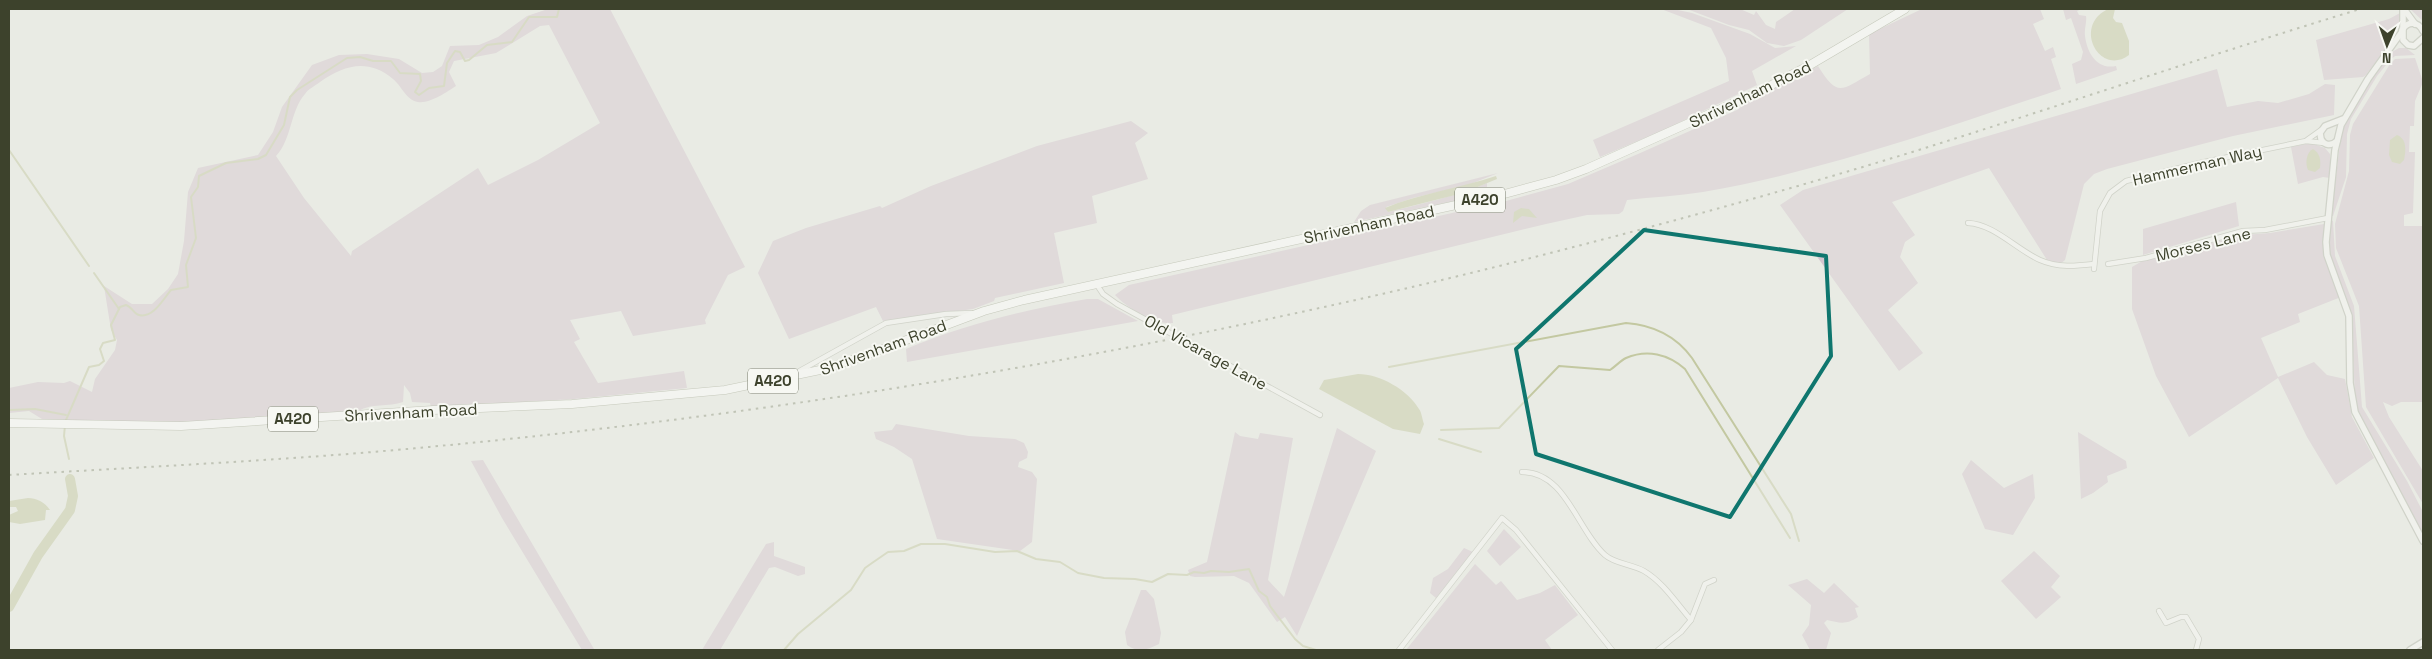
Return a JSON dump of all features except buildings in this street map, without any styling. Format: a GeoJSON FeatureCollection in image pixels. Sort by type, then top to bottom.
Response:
{"type":"FeatureCollection","features":[{"type":"Feature","properties":{"kind":"highway","name":"Shrivenham Road"},"geometry":{"type":"LineString","coordinates":[[9,425],[181,426],[433,410],[572,404],[724,390],[788,377],[861,358],[977,314],[1024,300],[1497,196],[1556,180],[1618,156],[1786,78],[1905,9]]}},
{"type":"Feature","properties":{"kind":"street"},"geometry":{"type":"LineString","coordinates":[[2403,9],[2420,27]]}},
{"type":"Feature","properties":{"kind":"street"},"geometry":{"type":"LineString","coordinates":[[2403,9],[2403,40],[2408,45]]}},
{"type":"Feature","properties":{"kind":"street"},"geometry":{"type":"LineString","coordinates":[[2420,27],[2407,24],[2343,118],[2338,131],[2326,251],[2344,301],[2349,322],[2350,383],[2353,406],[2362,428],[2423,541]]}},
{"type":"Feature","properties":{"kind":"street"},"geometry":{"type":"LineString","coordinates":[[2388,51],[2398,46],[2416,45],[2423,38]]}},
{"type":"Feature","properties":{"kind":"street"},"geometry":{"type":"LineString","coordinates":[[2335,155],[2320,136],[2321,130],[2343,118]]}},
{"type":"Feature","properties":{"kind":"street"},"geometry":{"type":"LineString","coordinates":[[2329,125],[2338,131]]}},
{"type":"Feature","properties":{"kind":"street","name":"Hammerman Way"},"geometry":{"type":"LineString","coordinates":[[2306,141],[2321,130]]}},
{"type":"Feature","properties":{"kind":"street","name":"Hammerman Way"},"geometry":{"type":"LineString","coordinates":[[1968,223],[1981,225],[2040,260],[2063,266],[2094,266],[2100,211],[2106,198],[2119,185],[2152,174],[2306,141],[2325,144]]}},
{"type":"Feature","properties":{"kind":"street"},"geometry":{"type":"LineString","coordinates":[[2325,144],[2337,141]]}},
{"type":"Feature","properties":{"kind":"street","name":"Morses Lane"},"geometry":{"type":"LineString","coordinates":[[2108,264],[2146,258],[2244,231],[2265,230],[2328,218]]}},
{"type":"Feature","properties":{"kind":"street","name":"Old Vicarage Lane"},"geometry":{"type":"LineString","coordinates":[[1097,284],[1100,292],[1113,301],[1320,415]]}},
{"type":"Feature","properties":{"kind":"street","name":"Shrivenham Road"},"geometry":{"type":"LineString","coordinates":[[788,377],[802,367],[886,323],[946,314],[977,314]]}},
{"type":"Feature","properties":{"kind":"street"},"geometry":{"type":"LineString","coordinates":[[1522,472],[1539,473],[1548,480],[1571,506],[1604,554],[1616,561],[1639,568],[1652,576],[1691,620]]}},
{"type":"Feature","properties":{"kind":"street"},"geometry":{"type":"LineString","coordinates":[[1399,650],[1502,518],[1516,530],[1612,650]]}},
{"type":"Feature","properties":{"kind":"street"},"geometry":{"type":"LineString","coordinates":[[1658,650],[1681,632],[1691,620],[1705,584],[1714,580]]}},
{"type":"Feature","properties":{"kind":"street"},"geometry":{"type":"LineString","coordinates":[[2159,612],[2166,623],[2186,617],[2200,641],[2196,650]]}},
{"type":"Feature","properties":{"kind":"street"},"geometry":{"type":"LineString","coordinates":[[2410,650],[2423,642]]}},
{"type":"Feature","properties":{"kind":"highlighted area"},"geometry":{"type":"Polygon","coordinates":[[[1644,230],[1826,256],[1831,356],[1730,517],[1536,454],[1516,349],[1644,230]]]}},
{"type":"Feature","properties":{"kind":"shaded area"},"geometry":{"type":"Polygon","coordinates":[[[548,9],[610,9],[745,267],[728,275],[705,320],[706,324],[633,336],[621,311],[570,320],[580,339],[574,342],[598,383],[684,371],[687,388],[574,399],[431,407],[430,403],[412,402],[410,393],[404,385],[403,402],[369,407],[359,411],[182,423],[42,419],[29,411],[9,413],[9,388],[38,382],[64,383],[70,381],[92,392],[95,379],[115,350],[117,340],[111,330],[104,286],[132,304],[152,304],[168,289],[178,274],[184,241],[188,192],[198,168],[258,155],[273,132],[282,107],[312,65],[339,55],[367,54],[399,59],[422,73],[433,72],[442,66],[450,46],[479,45],[498,37],[527,16],[548,9]],[[549,25],[540,26],[496,53],[454,61],[449,72],[456,86],[438,97],[427,101],[414,101],[393,79],[384,72],[374,68],[356,66],[338,71],[306,92],[296,108],[285,142],[276,156],[304,198],[351,256],[352,251],[478,168],[488,185],[538,160],[600,123],[549,25]]]}},
{"type":"Feature","properties":{"kind":"shaded area"},"geometry":{"type":"Polygon","coordinates":[[[1661,9],[1673,9],[1692,13],[1750,34],[1775,48],[1796,46],[1752,71],[1757,85],[1666,129],[1600,157],[1593,140],[1729,81],[1726,58],[1711,28],[1661,9]]]}},
{"type":"Feature","properties":{"kind":"shaded area"},"geometry":{"type":"Polygon","coordinates":[[[1687,9],[1740,9],[1754,15],[1756,11],[1766,25],[1775,29],[1776,22],[1795,9],[1848,9],[1801,40],[1784,46],[1767,43],[1749,30],[1729,25],[1687,9]]]}},
{"type":"Feature","properties":{"kind":"shaded area"},"geometry":{"type":"Polygon","coordinates":[[[1922,9],[2040,9],[2044,19],[2033,24],[2045,51],[2053,47],[2056,57],[2051,59],[2061,89],[1884,147],[1794,173],[1703,192],[1627,200],[1623,211],[1619,214],[1587,215],[1546,224],[1172,315],[1173,323],[1158,321],[1142,315],[1115,295],[1129,285],[1506,201],[1568,184],[1737,110],[1749,101],[1818,66],[1830,83],[1836,87],[1846,87],[1870,74],[1869,34],[1922,9]]]}},
{"type":"Feature","properties":{"kind":"shaded area"},"geometry":{"type":"Polygon","coordinates":[[[2063,9],[2081,9],[2077,11],[2079,15],[2086,16],[2085,36],[2091,54],[2098,63],[2109,67],[2116,66],[2117,70],[2076,84],[2072,64],[2081,60],[2083,52],[2071,18],[2066,20],[2063,9]]]}},
{"type":"Feature","properties":{"kind":"shaded area"},"geometry":{"type":"Polygon","coordinates":[[[2108,9],[2115,9],[2113,18],[2116,22],[2122,23],[2129,41],[2129,55],[2118,60],[2108,59],[2100,55],[2094,47],[2091,37],[2092,26],[2097,17],[2108,9]]]}},
{"type":"Feature","properties":{"kind":"shaded area"},"geometry":{"type":"Polygon","coordinates":[[[2410,9],[2423,9],[2423,21],[2410,9]]]}},
{"type":"Feature","properties":{"kind":"shaded area"},"geometry":{"type":"Polygon","coordinates":[[[2400,13],[2397,31],[2393,39],[2366,75],[2363,77],[2324,80],[2316,40],[2389,19],[2400,13]]]}},
{"type":"Feature","properties":{"kind":"shaded area"},"geometry":{"type":"Polygon","coordinates":[[[2399,48],[2406,48],[2415,55],[2395,56],[2390,60],[2377,76],[2351,119],[2347,134],[2346,177],[2333,216],[2331,216],[2341,136],[2347,118],[2375,74],[2392,52],[2399,48]]]}},
{"type":"Feature","properties":{"kind":"shaded area"},"geometry":{"type":"Polygon","coordinates":[[[2415,58],[2423,82],[2415,101],[2414,126],[2410,126],[2409,152],[2415,152],[2413,213],[2404,215],[2404,226],[2423,226],[2423,402],[2401,402],[2392,406],[2383,402],[2389,417],[2423,471],[2423,504],[2366,407],[2359,306],[2336,248],[2335,224],[2349,171],[2350,135],[2353,124],[2390,64],[2395,59],[2415,58]]]}},
{"type":"Feature","properties":{"kind":"shaded area"},"geometry":{"type":"Polygon","coordinates":[[[2217,69],[2227,107],[2258,101],[2278,103],[2309,94],[2325,84],[2335,85],[2334,115],[2233,136],[2094,174],[2084,184],[2065,260],[2060,264],[2047,260],[1989,168],[1892,202],[1915,235],[1905,242],[1900,257],[1918,283],[1888,310],[1923,353],[1899,371],[1780,205],[1803,190],[2217,69]]]}},
{"type":"Feature","properties":{"kind":"shaded area"},"geometry":{"type":"Polygon","coordinates":[[[1131,121],[1148,133],[1135,143],[1148,179],[1092,196],[1097,223],[1054,233],[1064,283],[995,298],[994,301],[973,309],[883,321],[876,307],[789,339],[758,273],[773,241],[806,228],[880,206],[882,208],[931,186],[1037,146],[1131,121]]]}},
{"type":"Feature","properties":{"kind":"shaded area"},"geometry":{"type":"Polygon","coordinates":[[[2397,135],[2403,139],[2405,145],[2404,160],[2400,164],[2392,162],[2389,155],[2390,140],[2397,135]]]}},
{"type":"Feature","properties":{"kind":"shaded area"},"geometry":{"type":"Polygon","coordinates":[[[2311,143],[2325,148],[2330,154],[2330,178],[2323,177],[2298,184],[2291,147],[2311,143]]]}},
{"type":"Feature","properties":{"kind":"shaded area"},"geometry":{"type":"Polygon","coordinates":[[[2313,149],[2320,157],[2320,168],[2315,172],[2308,170],[2307,165],[2308,155],[2313,149]]]}},
{"type":"Feature","properties":{"kind":"shaded area"},"geometry":{"type":"Polygon","coordinates":[[[1498,173],[1468,185],[1413,198],[1386,207],[1388,212],[1450,196],[1487,183],[1487,194],[1354,222],[1361,211],[1370,205],[1498,173]]]}},
{"type":"Feature","properties":{"kind":"shaded area"},"geometry":{"type":"Polygon","coordinates":[[[1496,176],[1497,179],[1463,193],[1388,212],[1385,208],[1411,199],[1496,176]]]}},
{"type":"Feature","properties":{"kind":"shaded area"},"geometry":{"type":"Polygon","coordinates":[[[2236,202],[2239,226],[2143,255],[2143,229],[2236,202]]]}},
{"type":"Feature","properties":{"kind":"shaded area"},"geometry":{"type":"Polygon","coordinates":[[[1521,208],[1529,209],[1537,218],[1522,216],[1513,223],[1514,212],[1521,208]]]}},
{"type":"Feature","properties":{"kind":"shaded area"},"geometry":{"type":"Polygon","coordinates":[[[2331,220],[2333,221],[2335,256],[2354,306],[2362,407],[2407,481],[2423,512],[2423,535],[2358,410],[2355,397],[2351,316],[2331,260],[2329,241],[2331,220]]]}},
{"type":"Feature","properties":{"kind":"shaded area"},"geometry":{"type":"Polygon","coordinates":[[[2324,224],[2323,248],[2341,297],[2298,314],[2300,322],[2261,338],[2278,377],[2314,362],[2327,375],[2345,379],[2352,417],[2374,458],[2336,485],[2307,437],[2278,378],[2189,437],[2156,376],[2132,309],[2132,267],[2144,260],[2244,235],[2270,233],[2324,224]]]}},
{"type":"Feature","properties":{"kind":"shaded area"},"geometry":{"type":"Polygon","coordinates":[[[1087,299],[1098,299],[1138,321],[907,362],[906,349],[928,340],[1018,313],[1087,299]]]}},
{"type":"Feature","properties":{"kind":"shaded area"},"geometry":{"type":"Polygon","coordinates":[[[1358,374],[1384,380],[1393,384],[1408,396],[1421,414],[1424,424],[1420,434],[1393,429],[1319,389],[1324,380],[1358,374]]]}},
{"type":"Feature","properties":{"kind":"shaded area"},"geometry":{"type":"Polygon","coordinates":[[[896,424],[969,436],[1015,439],[1024,443],[1028,452],[1027,458],[1019,462],[1018,467],[1032,472],[1037,479],[1032,542],[1020,551],[937,539],[912,459],[894,447],[876,439],[874,432],[892,430],[896,424]]]}},
{"type":"Feature","properties":{"kind":"shaded area"},"geometry":{"type":"Polygon","coordinates":[[[1337,428],[1376,451],[1297,636],[1285,617],[1277,622],[1249,583],[1234,576],[1190,576],[1188,570],[1207,562],[1235,432],[1240,436],[1258,439],[1260,433],[1293,438],[1268,580],[1284,597],[1337,428]]]}},
{"type":"Feature","properties":{"kind":"shaded area"},"geometry":{"type":"Polygon","coordinates":[[[2078,432],[2126,461],[2127,468],[2107,476],[2108,482],[2081,499],[2078,432]]]}},
{"type":"Feature","properties":{"kind":"shaded area"},"geometry":{"type":"Polygon","coordinates":[[[483,460],[595,650],[582,650],[502,518],[471,461],[483,460]]]}},
{"type":"Feature","properties":{"kind":"shaded area"},"geometry":{"type":"Polygon","coordinates":[[[1971,460],[2004,488],[2033,474],[2035,498],[2013,535],[1985,529],[1962,474],[1971,460]]]}},
{"type":"Feature","properties":{"kind":"shaded area"},"geometry":{"type":"Polygon","coordinates":[[[28,498],[40,501],[48,507],[50,510],[46,510],[45,520],[20,524],[9,522],[9,515],[18,511],[16,507],[9,507],[9,501],[28,498]]]}},
{"type":"Feature","properties":{"kind":"shaded area"},"geometry":{"type":"Polygon","coordinates":[[[1504,529],[1521,547],[1500,566],[1487,551],[1504,529]]]}},
{"type":"Feature","properties":{"kind":"shaded area"},"geometry":{"type":"Polygon","coordinates":[[[774,542],[774,556],[805,567],[805,574],[798,576],[775,567],[769,568],[720,650],[702,650],[766,544],[774,542]]]}},
{"type":"Feature","properties":{"kind":"shaded area"},"geometry":{"type":"Polygon","coordinates":[[[1464,548],[1473,552],[1436,598],[1430,593],[1433,578],[1448,569],[1464,548]]]}},
{"type":"Feature","properties":{"kind":"shaded area"},"geometry":{"type":"Polygon","coordinates":[[[2034,551],[2060,576],[2051,587],[2061,597],[2036,619],[2001,581],[2034,551]]]}},
{"type":"Feature","properties":{"kind":"shaded area"},"geometry":{"type":"Polygon","coordinates":[[[1475,564],[1496,585],[1501,581],[1517,600],[1540,593],[1555,585],[1578,615],[1545,640],[1552,650],[1406,650],[1475,564]]]}},
{"type":"Feature","properties":{"kind":"shaded area"},"geometry":{"type":"Polygon","coordinates":[[[1807,579],[1824,593],[1834,583],[1859,607],[1855,608],[1858,617],[1854,620],[1843,623],[1827,620],[1824,623],[1831,633],[1826,650],[1810,650],[1802,635],[1809,625],[1811,605],[1788,585],[1807,579]]]}},
{"type":"Feature","properties":{"kind":"shaded area"},"geometry":{"type":"Polygon","coordinates":[[[1141,590],[1146,590],[1154,599],[1161,633],[1159,644],[1139,650],[1127,645],[1125,632],[1141,590]]]}},
{"type":"Feature","properties":{"kind":"waterway"},"geometry":{"type":"LineString","coordinates":[[66,420],[89,367],[99,365],[104,361],[100,349],[103,343],[115,340],[111,325],[120,307],[126,305],[137,314],[149,314],[158,307],[171,290],[188,287],[186,265],[196,238],[191,197],[198,187],[199,176],[226,163],[258,159],[266,155],[284,125],[290,97],[297,90],[347,58],[360,57],[373,61],[391,61],[400,73],[420,74],[421,81],[415,92],[419,95],[429,88],[444,86],[447,63],[455,51],[460,52],[465,61],[469,60],[487,45],[512,42],[529,17],[557,17],[559,9]]}},
{"type":"Feature","properties":{"kind":"waterway"},"geometry":{"type":"LineString","coordinates":[[9,150],[89,266]]}},
{"type":"Feature","properties":{"kind":"waterway"},"geometry":{"type":"LineString","coordinates":[[94,273],[119,309]]}},
{"type":"Feature","properties":{"kind":"waterway"},"geometry":{"type":"LineString","coordinates":[[1389,367],[1626,323],[1655,329],[1679,344],[1692,358],[1791,514],[1799,541]]}},
{"type":"Feature","properties":{"kind":"waterway"},"geometry":{"type":"LineString","coordinates":[[1441,430],[1499,428],[1559,366],[1610,370],[1624,359],[1634,355],[1657,354],[1672,360],[1685,369],[1790,538]]}},
{"type":"Feature","properties":{"kind":"waterway"},"geometry":{"type":"LineString","coordinates":[[9,410],[35,409],[66,415]]}},
{"type":"Feature","properties":{"kind":"waterway"},"geometry":{"type":"LineString","coordinates":[[65,425],[64,436],[69,459]]}},
{"type":"Feature","properties":{"kind":"waterway"},"geometry":{"type":"LineString","coordinates":[[1439,439],[1481,452]]}},
{"type":"Feature","properties":{"kind":"waterway"},"geometry":{"type":"LineString","coordinates":[[9,607],[38,555],[70,510],[73,496],[70,479]]}},
{"type":"Feature","properties":{"kind":"waterway"},"geometry":{"type":"LineString","coordinates":[[784,650],[798,634],[851,590],[865,568],[888,552],[904,551],[921,544],[945,544],[995,552],[1017,551],[1036,559],[1060,562],[1078,573],[1104,578],[1135,579],[1152,582],[1168,574],[1187,575],[1194,572],[1229,572],[1249,569],[1259,591],[1267,597],[1270,606],[1295,639],[1303,646],[1316,650]]}},
{"type":"Feature","properties":{"kind":"railway"},"geometry":{"type":"LineString","coordinates":[[9,475],[208,464],[407,449],[677,419],[812,401],[946,380],[1214,330],[1347,302],[1479,271],[1757,198],[1922,149],[2360,9]]}}]}
